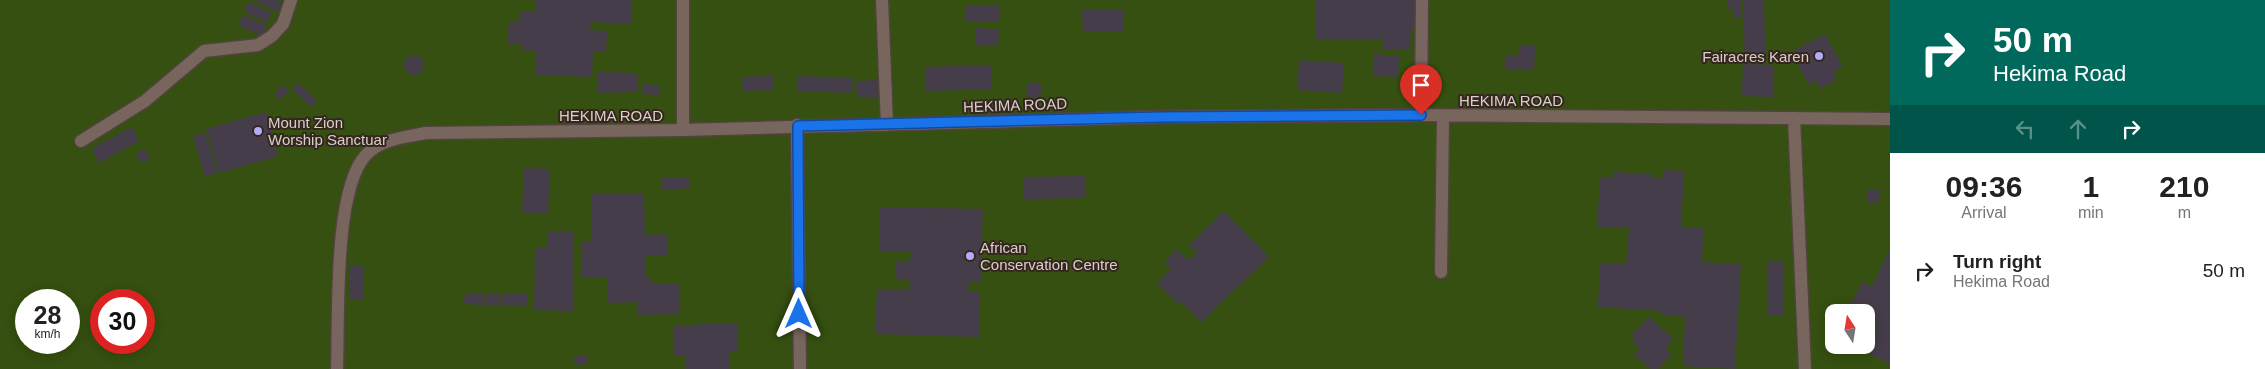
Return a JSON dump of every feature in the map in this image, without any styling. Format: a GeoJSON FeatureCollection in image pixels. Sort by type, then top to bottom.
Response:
{"type":"FeatureCollection","features":[{"type":"Feature","properties":{"kind":"street"},"geometry":{"type":"LineString","coordinates":[[81,141],[145,101],[204,51],[258,45],[272,36],[283,24],[291,0]]}},
{"type":"Feature","properties":{"kind":"street"},"geometry":{"type":"LineString","coordinates":[[683,0],[683,130]]}},
{"type":"Feature","properties":{"kind":"street"},"geometry":{"type":"LineString","coordinates":[[882,0],[887,125]]}},
{"type":"Feature","properties":{"kind":"street"},"geometry":{"type":"LineString","coordinates":[[1421,115],[1422,0]]}},
{"type":"Feature","properties":{"kind":"street","name":"HEKIMA ROAD"},"geometry":{"type":"LineString","coordinates":[[337,369],[342,224],[351,182],[366,155],[390,140],[426,132],[683,130],[1162,117],[1421,115],[1890,119]]}},
{"type":"Feature","properties":{"kind":"street"},"geometry":{"type":"LineString","coordinates":[[1441,272],[1443,116]]}},
{"type":"Feature","properties":{"kind":"street"},"geometry":{"type":"LineString","coordinates":[[1794,118],[1805,369]]}},
{"type":"Feature","properties":{"kind":"street"},"geometry":{"type":"LineString","coordinates":[[798,126],[800,369]]}},
{"type":"Feature","properties":{"kind":"green space"},"geometry":{"type":"Polygon","coordinates":[[[0,0],[1890,0],[1890,369],[0,369],[0,0]]]}},
{"type":"Feature","properties":{"kind":"building"},"geometry":{"type":"Polygon","coordinates":[[[255,0],[277,0],[282,3],[277,12],[255,0]]]}},
{"type":"Feature","properties":{"kind":"building"},"geometry":{"type":"Polygon","coordinates":[[[536,0],[632,0],[631,24],[591,22],[590,30],[607,31],[606,52],[593,51],[592,77],[535,75],[536,51],[521,50],[522,44],[508,43],[509,21],[520,21],[520,11],[535,11],[536,0]]]}},
{"type":"Feature","properties":{"kind":"building"},"geometry":{"type":"Polygon","coordinates":[[[1316,0],[1418,0],[1417,27],[1411,27],[1410,50],[1382,50],[1383,40],[1315,39],[1316,0]]]}},
{"type":"Feature","properties":{"kind":"building"},"geometry":{"type":"Polygon","coordinates":[[[1728,0],[1741,0],[1742,18],[1734,18],[1733,8],[1728,9],[1728,0]]]}},
{"type":"Feature","properties":{"kind":"building"},"geometry":{"type":"Polygon","coordinates":[[[1743,0],[1764,0],[1766,62],[1745,63],[1743,0]]]}},
{"type":"Feature","properties":{"kind":"building"},"geometry":{"type":"Polygon","coordinates":[[[250,1],[272,13],[267,23],[244,11],[250,1]]]}},
{"type":"Feature","properties":{"kind":"building"},"geometry":{"type":"Polygon","coordinates":[[[966,5],[1000,6],[999,22],[966,22],[966,5]]]}},
{"type":"Feature","properties":{"kind":"building"},"geometry":{"type":"Polygon","coordinates":[[[1082,10],[1123,10],[1123,31],[1083,31],[1082,10]]]}},
{"type":"Feature","properties":{"kind":"building"},"geometry":{"type":"Polygon","coordinates":[[[244,15],[267,26],[262,36],[238,25],[244,15]]]}},
{"type":"Feature","properties":{"kind":"building"},"geometry":{"type":"Polygon","coordinates":[[[975,28],[999,29],[998,46],[975,46],[975,28]]]}},
{"type":"Feature","properties":{"kind":"building"},"geometry":{"type":"Polygon","coordinates":[[[1825,34],[1843,67],[1833,72],[1837,80],[1820,89],[1816,81],[1809,85],[1791,52],[1825,34]]]}},
{"type":"Feature","properties":{"kind":"building"},"geometry":{"type":"Polygon","coordinates":[[[1520,46],[1535,46],[1534,70],[1505,69],[1506,55],[1519,56],[1520,46]]]}},
{"type":"Feature","properties":{"kind":"building"},"geometry":{"type":"Polygon","coordinates":[[[1374,54],[1399,56],[1398,77],[1373,76],[1374,54]]]}},
{"type":"Feature","properties":{"kind":"building"},"geometry":{"type":"Polygon","coordinates":[[[414,55],[421,58],[424,65],[421,72],[414,75],[407,72],[404,65],[407,58],[414,55]]]}},
{"type":"Feature","properties":{"kind":"building"},"geometry":{"type":"Polygon","coordinates":[[[1299,60],[1344,63],[1342,93],[1297,90],[1299,60]]]}},
{"type":"Feature","properties":{"kind":"building"},"geometry":{"type":"Polygon","coordinates":[[[1743,64],[1774,65],[1773,97],[1742,96],[1743,64]]]}},
{"type":"Feature","properties":{"kind":"building"},"geometry":{"type":"Polygon","coordinates":[[[992,65],[992,89],[926,91],[925,67],[992,65]]]}},
{"type":"Feature","properties":{"kind":"building"},"geometry":{"type":"Polygon","coordinates":[[[598,72],[637,73],[637,92],[597,93],[598,72]]]}},
{"type":"Feature","properties":{"kind":"building"},"geometry":{"type":"Polygon","coordinates":[[[773,76],[773,90],[743,91],[742,77],[773,76]]]}},
{"type":"Feature","properties":{"kind":"building"},"geometry":{"type":"Polygon","coordinates":[[[797,76],[853,78],[852,93],[797,91],[797,76]]]}},
{"type":"Feature","properties":{"kind":"building"},"geometry":{"type":"Polygon","coordinates":[[[879,80],[880,97],[857,98],[856,81],[879,80]]]}},
{"type":"Feature","properties":{"kind":"building"},"geometry":{"type":"Polygon","coordinates":[[[1034,82],[1042,90],[1034,98],[1026,90],[1034,82]]]}},
{"type":"Feature","properties":{"kind":"building"},"geometry":{"type":"Polygon","coordinates":[[[298,83],[317,100],[311,107],[292,89],[298,83]]]}},
{"type":"Feature","properties":{"kind":"building"},"geometry":{"type":"Polygon","coordinates":[[[643,84],[659,85],[659,95],[642,94],[643,84]]]}},
{"type":"Feature","properties":{"kind":"building"},"geometry":{"type":"Polygon","coordinates":[[[283,85],[289,91],[280,100],[274,94],[283,85]]]}},
{"type":"Feature","properties":{"kind":"building"},"geometry":{"type":"Polygon","coordinates":[[[266,112],[278,156],[219,173],[206,129],[266,112]]]}},
{"type":"Feature","properties":{"kind":"building"},"geometry":{"type":"Polygon","coordinates":[[[132,127],[139,141],[99,163],[92,148],[132,127]]]}},
{"type":"Feature","properties":{"kind":"building"},"geometry":{"type":"Polygon","coordinates":[[[205,132],[217,173],[205,177],[193,136],[205,132]]]}},
{"type":"Feature","properties":{"kind":"building"},"geometry":{"type":"Polygon","coordinates":[[[145,150],[148,151],[148,161],[141,162],[138,161],[137,154],[138,151],[145,150]]]}},
{"type":"Feature","properties":{"kind":"building"},"geometry":{"type":"Polygon","coordinates":[[[524,168],[550,169],[548,214],[522,212],[524,168]]]}},
{"type":"Feature","properties":{"kind":"building"},"geometry":{"type":"Polygon","coordinates":[[[1664,170],[1684,171],[1681,227],[1704,228],[1702,262],[1741,264],[1735,369],[1683,366],[1685,317],[1661,315],[1662,311],[1598,307],[1600,263],[1626,264],[1629,228],[1597,227],[1600,177],[1613,178],[1613,172],[1652,174],[1652,177],[1664,178],[1664,170]]]}},
{"type":"Feature","properties":{"kind":"building"},"geometry":{"type":"Polygon","coordinates":[[[1085,176],[1086,198],[1024,199],[1024,177],[1085,176]]]}},
{"type":"Feature","properties":{"kind":"building"},"geometry":{"type":"Polygon","coordinates":[[[689,177],[689,188],[661,190],[661,178],[689,177]]]}},
{"type":"Feature","properties":{"kind":"building"},"geometry":{"type":"Polygon","coordinates":[[[1867,190],[1880,190],[1880,202],[1867,203],[1867,190]]]}},
{"type":"Feature","properties":{"kind":"building"},"geometry":{"type":"Polygon","coordinates":[[[592,194],[644,194],[645,235],[668,234],[667,256],[645,256],[645,277],[652,277],[652,283],[680,283],[680,314],[638,315],[638,302],[607,303],[607,277],[582,277],[582,242],[592,242],[592,194]]]}},
{"type":"Feature","properties":{"kind":"building"},"geometry":{"type":"Polygon","coordinates":[[[880,207],[983,209],[981,281],[969,281],[968,291],[980,291],[979,337],[875,334],[877,289],[909,290],[909,280],[895,280],[895,261],[910,261],[911,252],[879,252],[880,207]]]}},
{"type":"Feature","properties":{"kind":"building"},"geometry":{"type":"Polygon","coordinates":[[[1224,211],[1269,257],[1201,322],[1181,301],[1178,304],[1157,283],[1171,269],[1164,262],[1177,249],[1188,260],[1197,253],[1189,245],[1224,211]]]}},
{"type":"Feature","properties":{"kind":"building"},"geometry":{"type":"Polygon","coordinates":[[[548,232],[574,232],[573,311],[534,310],[535,248],[548,247],[548,232]]]}},
{"type":"Feature","properties":{"kind":"building"},"geometry":{"type":"Polygon","coordinates":[[[1890,249],[1890,364],[1870,354],[1875,354],[1875,331],[1878,325],[1875,324],[1875,304],[1851,304],[1862,282],[1872,286],[1890,249]]]}},
{"type":"Feature","properties":{"kind":"building"},"geometry":{"type":"Polygon","coordinates":[[[1768,262],[1783,262],[1784,316],[1768,316],[1768,262]]]}},
{"type":"Feature","properties":{"kind":"building"},"geometry":{"type":"Polygon","coordinates":[[[349,266],[363,266],[363,299],[349,299],[349,266]]]}},
{"type":"Feature","properties":{"kind":"building"},"geometry":{"type":"Polygon","coordinates":[[[465,293],[484,294],[483,305],[464,304],[465,293]]]}},
{"type":"Feature","properties":{"kind":"building"},"geometry":{"type":"Polygon","coordinates":[[[486,293],[500,294],[499,305],[485,305],[486,293]]]}},
{"type":"Feature","properties":{"kind":"building"},"geometry":{"type":"Polygon","coordinates":[[[502,293],[528,294],[527,306],[501,305],[502,293]]]}},
{"type":"Feature","properties":{"kind":"building"},"geometry":{"type":"Polygon","coordinates":[[[1650,317],[1673,339],[1665,349],[1672,354],[1658,369],[1651,369],[1634,355],[1640,349],[1632,341],[1635,338],[1631,335],[1650,317]]]}},
{"type":"Feature","properties":{"kind":"building"},"geometry":{"type":"Polygon","coordinates":[[[700,323],[738,324],[737,352],[729,352],[729,369],[685,369],[685,355],[673,355],[674,325],[700,326],[700,323]]]}},
{"type":"Feature","properties":{"kind":"building"},"geometry":{"type":"Polygon","coordinates":[[[587,355],[588,364],[575,365],[574,356],[587,355]]]}},
{"type":"Feature","properties":{"kind":"place","name":"Fairacres Karen"},"geometry":{"type":"Point","coordinates":[1819,56]}},
{"type":"Feature","properties":{"kind":"place","name":"Mount Zion Worship Sanctuar"},"geometry":{"type":"Point","coordinates":[258,131]}},
{"type":"Feature","properties":{"kind":"place","name":"African Conservation Centre"},"geometry":{"type":"Point","coordinates":[970,256]}},
{"type":"Feature","properties":{"kind":"route"},"geometry":{"type":"LineString","coordinates":[[799,314],[798,126],[1162,117],[1421,115]]}}]}
